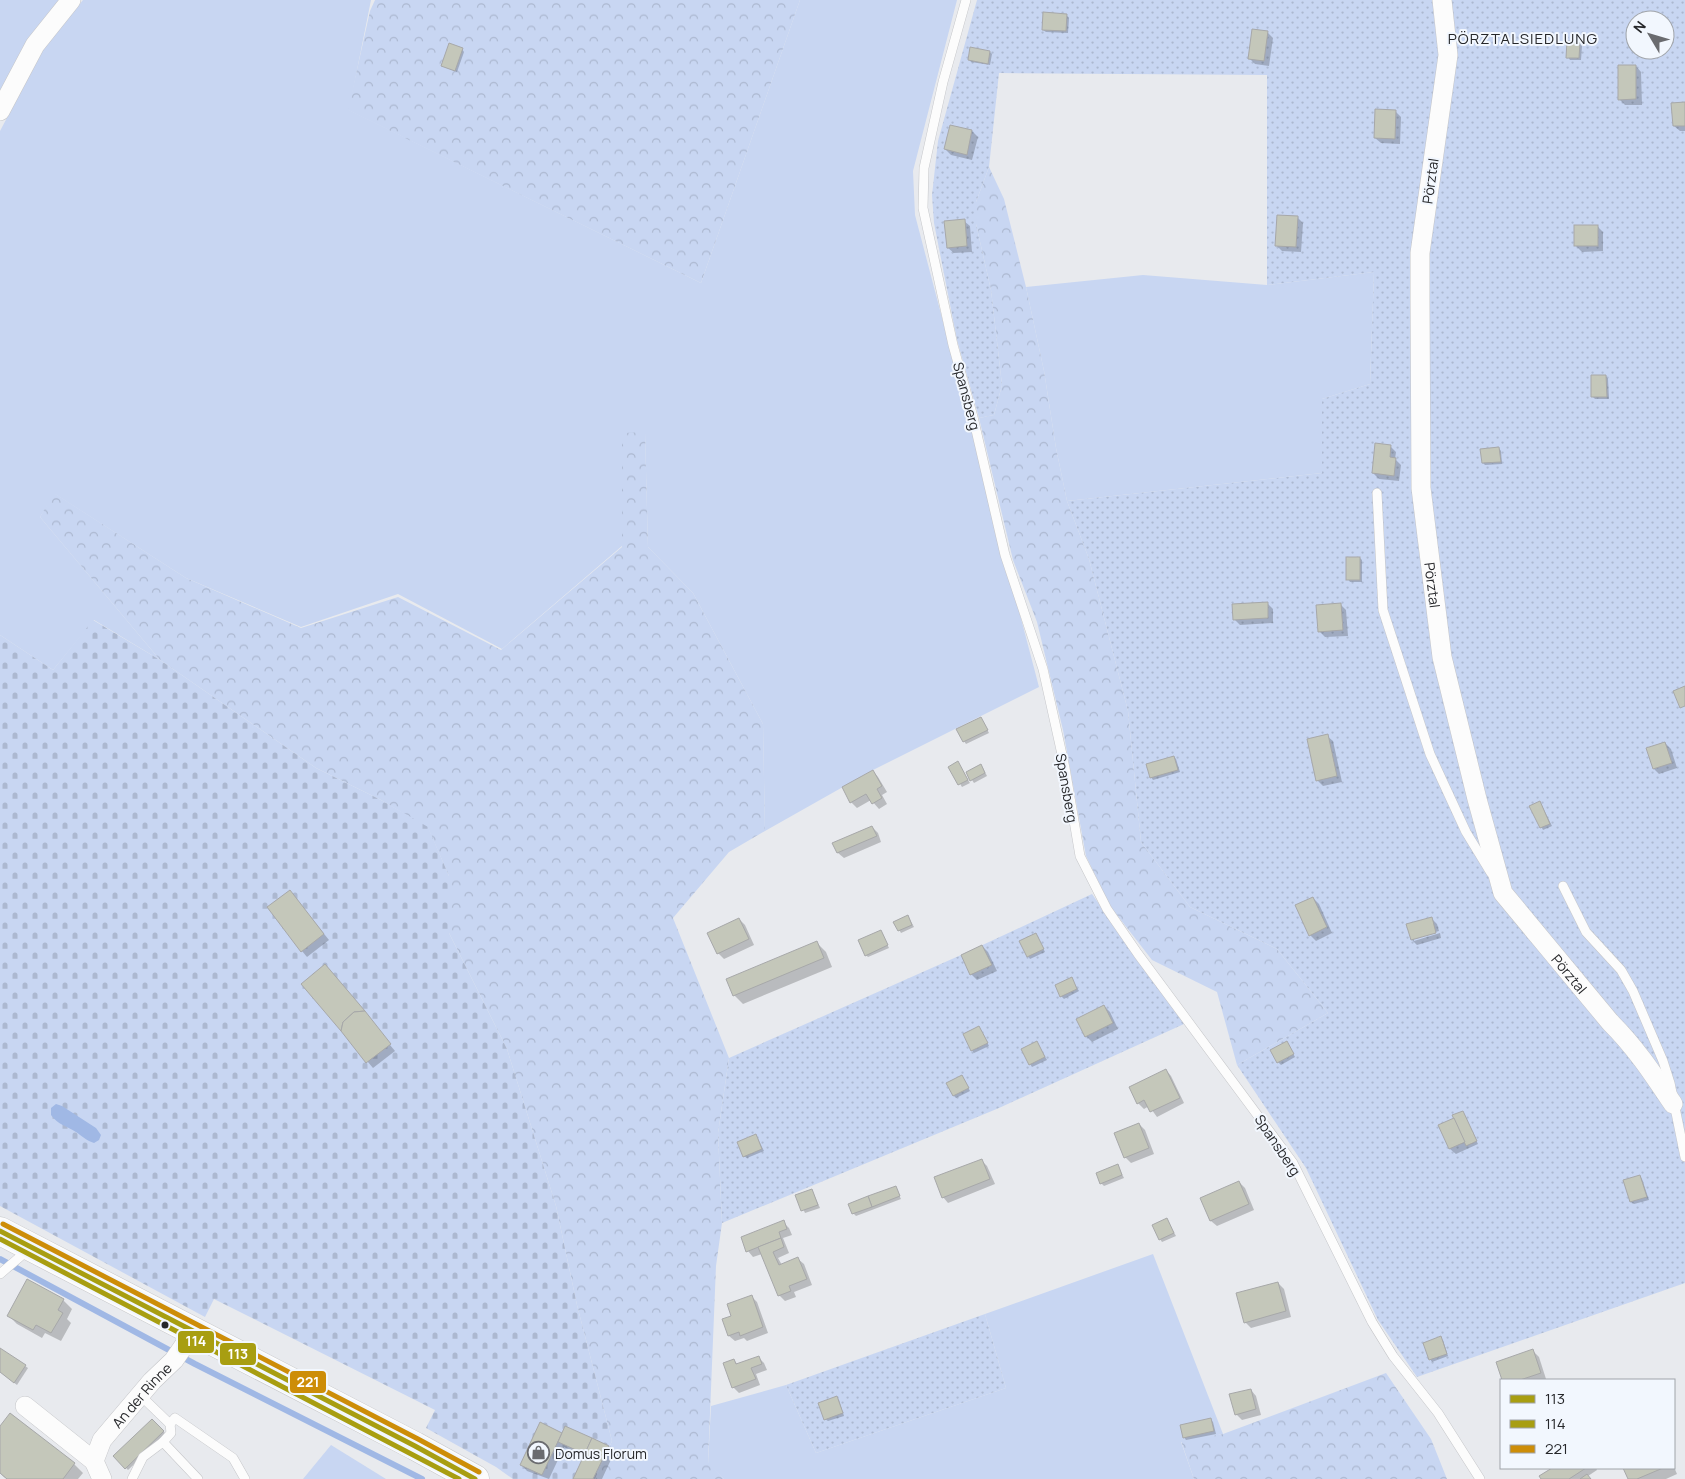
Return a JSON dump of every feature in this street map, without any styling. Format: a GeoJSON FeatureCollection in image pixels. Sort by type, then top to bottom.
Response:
{"type":"FeatureCollection","features":[{"type":"Feature","properties":{"kind":"main road"},"geometry":{"type":"LineString","coordinates":[[0,1231],[27,1250],[183,1346],[415,1446],[475,1479]]}},
{"type":"Feature","properties":{"kind":"street"},"geometry":{"type":"LineString","coordinates":[[0,112],[34,45],[71,0]]}},
{"type":"Feature","properties":{"kind":"street","name":"Pörztal"},"geometry":{"type":"LineString","coordinates":[[1442,0],[1448,56],[1420,252],[1421,488],[1442,657],[1477,799],[1503,893],[1610,1022],[1634,1047],[1673,1104]]}},
{"type":"Feature","properties":{"kind":"street","name":"An der Rinne"},"geometry":{"type":"LineString","coordinates":[[94,1462],[102,1440],[183,1346]]}},
{"type":"Feature","properties":{"kind":"street"},"geometry":{"type":"LineString","coordinates":[[25,1406],[94,1462],[102,1479]]}},
{"type":"Feature","properties":{"kind":"lane","name":"Spansberg"},"geometry":{"type":"LineString","coordinates":[[966,0],[943,82],[924,168],[923,208],[934,266],[973,417],[1005,555],[1044,669],[1065,768],[1080,856],[1107,909],[1138,954],[1293,1163],[1372,1322],[1393,1356],[1438,1413],[1480,1479]]}},
{"type":"Feature","properties":{"kind":"lane"},"geometry":{"type":"LineString","coordinates":[[1377,493],[1383,610],[1430,754],[1466,832],[1503,893]]}},
{"type":"Feature","properties":{"kind":"lane","name":"Pörztal"},"geometry":{"type":"LineString","coordinates":[[1563,886],[1586,932],[1621,970],[1633,991],[1663,1060],[1670,1083],[1685,1157]]}},
{"type":"Feature","properties":{"kind":"lane"},"geometry":{"type":"LineString","coordinates":[[2,1272],[27,1250]]}},
{"type":"Feature","properties":{"kind":"lane"},"geometry":{"type":"LineString","coordinates":[[132,1479],[143,1457],[163,1442],[171,1433],[170,1424],[140,1395]]}},
{"type":"Feature","properties":{"kind":"lane"},"geometry":{"type":"LineString","coordinates":[[170,1424],[175,1418],[233,1458],[245,1479]]}},
{"type":"Feature","properties":{"kind":"lane"},"geometry":{"type":"LineString","coordinates":[[163,1442],[198,1479]]}},
{"type":"Feature","properties":{"kind":"green space"},"geometry":{"type":"Polygon","coordinates":[[[0,0],[64,0],[0,99],[0,0]]]}},
{"type":"Feature","properties":{"kind":"green space"},"geometry":{"type":"Polygon","coordinates":[[[83,0],[371,0],[349,110],[701,283],[800,0],[957,0],[913,171],[915,215],[1039,687],[873,770],[765,831],[763,724],[693,593],[648,547],[645,433],[622,433],[622,546],[502,649],[398,594],[301,627],[186,578],[55,494],[40,517],[160,660],[94,620],[53,670],[0,635],[0,131],[43,50],[83,0]]]}},
{"type":"Feature","properties":{"kind":"green space"},"geometry":{"type":"Polygon","coordinates":[[[375,0],[800,0],[701,283],[348,110],[370,11],[375,0]]]}},
{"type":"Feature","properties":{"kind":"green space"},"geometry":{"type":"Polygon","coordinates":[[[977,0],[1685,0],[1685,1283],[1417,1377],[1378,1320],[1306,1168],[1237,1065],[1328,1013],[1277,949],[1190,907],[1141,842],[1128,711],[1089,559],[1067,501],[1322,473],[1322,399],[1370,384],[1374,272],[1267,285],[1267,75],[999,73],[989,167],[976,202],[976,224],[991,290],[1002,385],[994,415],[979,418],[957,340],[934,223],[932,195],[938,141],[977,0]]]}},
{"type":"Feature","properties":{"kind":"green space"},"geometry":{"type":"Polygon","coordinates":[[[989,167],[1004,199],[1026,287],[1044,371],[1056,448],[1067,501],[1089,559],[1128,711],[1141,842],[1190,907],[1277,949],[1328,1013],[1237,1065],[1217,992],[1152,960],[1110,906],[1086,856],[1063,730],[1037,622],[1013,560],[979,418],[994,415],[1002,385],[991,290],[976,224],[976,202],[989,167]]]}},
{"type":"Feature","properties":{"kind":"green space"},"geometry":{"type":"Polygon","coordinates":[[[1374,272],[1370,384],[1322,399],[1322,473],[1067,501],[1056,448],[1044,371],[1026,287],[1143,275],[1267,285],[1374,272]]]}},
{"type":"Feature","properties":{"kind":"green space"},"geometry":{"type":"Polygon","coordinates":[[[645,432],[648,547],[693,593],[763,724],[765,831],[729,852],[673,918],[729,1058],[718,1133],[722,1223],[716,1266],[708,1463],[724,1479],[595,1479],[612,1441],[577,1305],[556,1206],[507,1049],[449,933],[449,876],[428,828],[381,800],[316,768],[160,660],[40,517],[54,493],[186,578],[301,628],[398,597],[501,650],[622,547],[622,433],[645,432]]]}},
{"type":"Feature","properties":{"kind":"green space"},"geometry":{"type":"Polygon","coordinates":[[[93,620],[160,660],[316,768],[381,800],[428,827],[449,876],[449,933],[507,1049],[556,1206],[577,1305],[612,1441],[595,1479],[513,1479],[496,1467],[426,1428],[435,1410],[214,1299],[205,1317],[0,1206],[0,635],[53,670],[93,620]]]}},
{"type":"Feature","properties":{"kind":"green space"},"geometry":{"type":"Polygon","coordinates":[[[1092,894],[1184,1024],[999,1108],[722,1223],[718,1133],[729,1058],[961,955],[1092,894]]]}},
{"type":"Feature","properties":{"kind":"green space"},"geometry":{"type":"Polygon","coordinates":[[[1153,1254],[1223,1434],[1181,1442],[1194,1479],[724,1479],[708,1464],[711,1406],[786,1385],[816,1453],[1006,1388],[985,1314],[1153,1254]]]}},
{"type":"Feature","properties":{"kind":"green space"},"geometry":{"type":"Polygon","coordinates":[[[985,1314],[1006,1388],[816,1453],[786,1385],[985,1314]]]}},
{"type":"Feature","properties":{"kind":"green space"},"geometry":{"type":"Polygon","coordinates":[[[1386,1373],[1431,1439],[1447,1479],[1194,1479],[1181,1441],[1223,1434],[1386,1373]]]}},
{"type":"Feature","properties":{"kind":"green space"},"geometry":{"type":"Polygon","coordinates":[[[331,1445],[386,1479],[303,1479],[331,1445]]]}},
{"type":"Feature","properties":{"kind":"shaded area"},"geometry":{"type":"Polygon","coordinates":[[[56,1104],[96,1128],[101,1135],[99,1140],[94,1143],[91,1142],[57,1121],[51,1115],[51,1108],[56,1104]]]}},
{"type":"Feature","properties":{"kind":"building"},"geometry":{"type":"Polygon","coordinates":[[[1043,12],[1067,14],[1066,31],[1042,30],[1043,12]]]}},
{"type":"Feature","properties":{"kind":"building"},"geometry":{"type":"Polygon","coordinates":[[[1252,29],[1268,31],[1264,61],[1248,59],[1252,29]]]}},
{"type":"Feature","properties":{"kind":"building"},"geometry":{"type":"Polygon","coordinates":[[[1567,41],[1580,42],[1579,58],[1566,58],[1567,41]]]}},
{"type":"Feature","properties":{"kind":"building"},"geometry":{"type":"Polygon","coordinates":[[[449,43],[463,48],[455,71],[441,66],[449,43]]]}},
{"type":"Feature","properties":{"kind":"building"},"geometry":{"type":"Polygon","coordinates":[[[970,47],[990,51],[988,64],[968,60],[970,47]]]}},
{"type":"Feature","properties":{"kind":"building"},"geometry":{"type":"Polygon","coordinates":[[[1618,65],[1636,65],[1636,99],[1618,100],[1618,65]]]}},
{"type":"Feature","properties":{"kind":"building"},"geometry":{"type":"Polygon","coordinates":[[[1685,102],[1685,126],[1673,126],[1671,103],[1685,102]]]}},
{"type":"Feature","properties":{"kind":"building"},"geometry":{"type":"Polygon","coordinates":[[[1375,109],[1396,110],[1395,139],[1374,138],[1375,109]]]}},
{"type":"Feature","properties":{"kind":"building"},"geometry":{"type":"Polygon","coordinates":[[[950,125],[972,130],[967,155],[944,149],[950,125]]]}},
{"type":"Feature","properties":{"kind":"building"},"geometry":{"type":"Polygon","coordinates":[[[1277,215],[1298,216],[1296,247],[1275,246],[1277,215]]]}},
{"type":"Feature","properties":{"kind":"building"},"geometry":{"type":"Polygon","coordinates":[[[965,219],[967,246],[947,248],[944,221],[965,219]]]}},
{"type":"Feature","properties":{"kind":"building"},"geometry":{"type":"Polygon","coordinates":[[[1574,225],[1598,225],[1598,246],[1574,246],[1574,225]]]}},
{"type":"Feature","properties":{"kind":"building"},"geometry":{"type":"Polygon","coordinates":[[[1591,375],[1606,375],[1607,397],[1591,397],[1591,375]]]}},
{"type":"Feature","properties":{"kind":"building"},"geometry":{"type":"Polygon","coordinates":[[[1375,443],[1391,445],[1390,457],[1396,458],[1394,476],[1372,473],[1375,443]]]}},
{"type":"Feature","properties":{"kind":"building"},"geometry":{"type":"Polygon","coordinates":[[[1499,447],[1501,462],[1482,463],[1480,449],[1499,447]]]}},
{"type":"Feature","properties":{"kind":"building"},"geometry":{"type":"Polygon","coordinates":[[[1346,557],[1360,557],[1360,580],[1346,580],[1346,557]]]}},
{"type":"Feature","properties":{"kind":"building"},"geometry":{"type":"Polygon","coordinates":[[[1268,602],[1268,618],[1233,620],[1232,604],[1268,602]]]}},
{"type":"Feature","properties":{"kind":"building"},"geometry":{"type":"Polygon","coordinates":[[[1341,603],[1343,630],[1318,632],[1316,605],[1341,603]]]}},
{"type":"Feature","properties":{"kind":"building"},"geometry":{"type":"Polygon","coordinates":[[[1685,686],[1685,706],[1680,708],[1673,691],[1685,686]]]}},
{"type":"Feature","properties":{"kind":"building"},"geometry":{"type":"Polygon","coordinates":[[[981,717],[988,730],[963,742],[956,729],[981,717]]]}},
{"type":"Feature","properties":{"kind":"building"},"geometry":{"type":"Polygon","coordinates":[[[1328,734],[1337,776],[1316,781],[1307,739],[1328,734]]]}},
{"type":"Feature","properties":{"kind":"building"},"geometry":{"type":"Polygon","coordinates":[[[1665,742],[1672,763],[1653,769],[1646,748],[1665,742]]]}},
{"type":"Feature","properties":{"kind":"building"},"geometry":{"type":"Polygon","coordinates":[[[1174,756],[1178,770],[1150,778],[1146,764],[1174,756]]]}},
{"type":"Feature","properties":{"kind":"building"},"geometry":{"type":"Polygon","coordinates":[[[958,761],[968,780],[958,785],[948,767],[958,761]]]}},
{"type":"Feature","properties":{"kind":"building"},"geometry":{"type":"Polygon","coordinates":[[[981,764],[985,773],[970,781],[966,772],[981,764]]]}},
{"type":"Feature","properties":{"kind":"building"},"geometry":{"type":"Polygon","coordinates":[[[873,770],[882,786],[877,789],[882,798],[872,804],[866,794],[850,803],[842,787],[873,770]]]}},
{"type":"Feature","properties":{"kind":"building"},"geometry":{"type":"Polygon","coordinates":[[[1540,801],[1550,824],[1540,828],[1529,806],[1540,801]]]}},
{"type":"Feature","properties":{"kind":"building"},"geometry":{"type":"Polygon","coordinates":[[[872,826],[877,836],[837,853],[832,843],[872,826]]]}},
{"type":"Feature","properties":{"kind":"building"},"geometry":{"type":"Polygon","coordinates":[[[290,890],[324,934],[301,952],[267,907],[290,890]]]}},
{"type":"Feature","properties":{"kind":"building"},"geometry":{"type":"Polygon","coordinates":[[[1313,897],[1327,927],[1309,936],[1295,905],[1313,897]]]}},
{"type":"Feature","properties":{"kind":"building"},"geometry":{"type":"Polygon","coordinates":[[[908,915],[912,925],[898,931],[893,922],[908,915]]]}},
{"type":"Feature","properties":{"kind":"building"},"geometry":{"type":"Polygon","coordinates":[[[1432,917],[1436,933],[1411,940],[1406,924],[1432,917]]]}},
{"type":"Feature","properties":{"kind":"building"},"geometry":{"type":"Polygon","coordinates":[[[739,918],[749,939],[717,954],[707,933],[739,918]]]}},
{"type":"Feature","properties":{"kind":"building"},"geometry":{"type":"Polygon","coordinates":[[[881,930],[888,945],[865,956],[858,940],[881,930]]]}},
{"type":"Feature","properties":{"kind":"building"},"geometry":{"type":"Polygon","coordinates":[[[1036,933],[1044,949],[1027,957],[1019,941],[1036,933]]]}},
{"type":"Feature","properties":{"kind":"building"},"geometry":{"type":"Polygon","coordinates":[[[817,941],[824,958],[733,996],[726,979],[817,941]]]}},
{"type":"Feature","properties":{"kind":"building"},"geometry":{"type":"Polygon","coordinates":[[[982,945],[992,965],[970,975],[961,955],[982,945]]]}},
{"type":"Feature","properties":{"kind":"building"},"geometry":{"type":"Polygon","coordinates":[[[325,964],[365,1011],[354,1012],[343,1022],[341,1031],[301,984],[325,964]]]}},
{"type":"Feature","properties":{"kind":"building"},"geometry":{"type":"Polygon","coordinates":[[[1072,977],[1077,989],[1060,997],[1055,985],[1072,977]]]}},
{"type":"Feature","properties":{"kind":"building"},"geometry":{"type":"Polygon","coordinates":[[[1104,1005],[1113,1023],[1085,1037],[1076,1019],[1104,1005]]]}},
{"type":"Feature","properties":{"kind":"building"},"geometry":{"type":"Polygon","coordinates":[[[365,1011],[391,1044],[366,1063],[341,1031],[343,1022],[354,1012],[365,1011]]]}},
{"type":"Feature","properties":{"kind":"building"},"geometry":{"type":"Polygon","coordinates":[[[979,1026],[988,1043],[971,1051],[963,1034],[979,1026]]]}},
{"type":"Feature","properties":{"kind":"building"},"geometry":{"type":"Polygon","coordinates":[[[1037,1041],[1045,1057],[1029,1065],[1021,1049],[1037,1041]]]}},
{"type":"Feature","properties":{"kind":"building"},"geometry":{"type":"Polygon","coordinates":[[[1287,1041],[1294,1054],[1277,1063],[1270,1050],[1287,1041]]]}},
{"type":"Feature","properties":{"kind":"building"},"geometry":{"type":"Polygon","coordinates":[[[1166,1069],[1180,1098],[1150,1112],[1144,1100],[1137,1104],[1129,1087],[1166,1069]]]}},
{"type":"Feature","properties":{"kind":"building"},"geometry":{"type":"Polygon","coordinates":[[[962,1075],[969,1088],[953,1096],[946,1083],[962,1075]]]}},
{"type":"Feature","properties":{"kind":"building"},"geometry":{"type":"Polygon","coordinates":[[[1463,1111],[1477,1141],[1466,1146],[1452,1115],[1463,1111]]]}},
{"type":"Feature","properties":{"kind":"building"},"geometry":{"type":"Polygon","coordinates":[[[1454,1118],[1465,1142],[1449,1149],[1438,1125],[1454,1118]]]}},
{"type":"Feature","properties":{"kind":"building"},"geometry":{"type":"Polygon","coordinates":[[[1139,1123],[1149,1148],[1124,1158],[1114,1133],[1139,1123]]]}},
{"type":"Feature","properties":{"kind":"building"},"geometry":{"type":"Polygon","coordinates":[[[756,1134],[762,1149],[743,1157],[737,1142],[756,1134]]]}},
{"type":"Feature","properties":{"kind":"building"},"geometry":{"type":"Polygon","coordinates":[[[982,1159],[990,1179],[942,1198],[934,1177],[982,1159]]]}},
{"type":"Feature","properties":{"kind":"building"},"geometry":{"type":"Polygon","coordinates":[[[1118,1164],[1122,1175],[1100,1184],[1096,1173],[1118,1164]]]}},
{"type":"Feature","properties":{"kind":"building"},"geometry":{"type":"Polygon","coordinates":[[[1640,1175],[1647,1197],[1630,1202],[1623,1180],[1640,1175]]]}},
{"type":"Feature","properties":{"kind":"building"},"geometry":{"type":"Polygon","coordinates":[[[1239,1181],[1249,1204],[1210,1221],[1200,1198],[1239,1181]]]}},
{"type":"Feature","properties":{"kind":"building"},"geometry":{"type":"Polygon","coordinates":[[[896,1186],[900,1196],[872,1207],[868,1196],[896,1186]]]}},
{"type":"Feature","properties":{"kind":"building"},"geometry":{"type":"Polygon","coordinates":[[[812,1189],[818,1205],[801,1211],[795,1195],[812,1189]]]}},
{"type":"Feature","properties":{"kind":"building"},"geometry":{"type":"Polygon","coordinates":[[[868,1196],[872,1207],[852,1214],[848,1204],[868,1196]]]}},
{"type":"Feature","properties":{"kind":"building"},"geometry":{"type":"Polygon","coordinates":[[[1167,1218],[1174,1233],[1159,1240],[1152,1225],[1167,1218]]]}},
{"type":"Feature","properties":{"kind":"building"},"geometry":{"type":"Polygon","coordinates":[[[784,1220],[787,1229],[779,1232],[781,1238],[746,1252],[741,1237],[784,1220]]]}},
{"type":"Feature","properties":{"kind":"building"},"geometry":{"type":"Polygon","coordinates":[[[781,1238],[784,1247],[773,1252],[779,1265],[798,1257],[807,1279],[789,1286],[791,1291],[778,1296],[758,1247],[781,1238]]]}},
{"type":"Feature","properties":{"kind":"building"},"geometry":{"type":"Polygon","coordinates":[[[27,1279],[64,1299],[58,1310],[63,1313],[51,1333],[36,1325],[33,1330],[7,1316],[27,1279]]]}},
{"type":"Feature","properties":{"kind":"building"},"geometry":{"type":"Polygon","coordinates":[[[1278,1282],[1286,1311],[1244,1323],[1236,1293],[1278,1282]]]}},
{"type":"Feature","properties":{"kind":"building"},"geometry":{"type":"Polygon","coordinates":[[[752,1295],[763,1327],[740,1336],[739,1332],[728,1336],[722,1319],[731,1316],[727,1304],[752,1295]]]}},
{"type":"Feature","properties":{"kind":"building"},"geometry":{"type":"Polygon","coordinates":[[[1441,1336],[1447,1354],[1429,1360],[1423,1343],[1441,1336]]]}},
{"type":"Feature","properties":{"kind":"building"},"geometry":{"type":"Polygon","coordinates":[[[0,1348],[26,1365],[14,1383],[0,1372],[0,1348]]]}},
{"type":"Feature","properties":{"kind":"building"},"geometry":{"type":"Polygon","coordinates":[[[1533,1349],[1541,1373],[1523,1379],[1502,1379],[1496,1362],[1533,1349]]]}},
{"type":"Feature","properties":{"kind":"building"},"geometry":{"type":"Polygon","coordinates":[[[759,1356],[762,1364],[751,1368],[756,1379],[732,1388],[723,1363],[734,1359],[736,1364],[759,1356]]]}},
{"type":"Feature","properties":{"kind":"building"},"geometry":{"type":"Polygon","coordinates":[[[1251,1389],[1256,1409],[1235,1415],[1229,1394],[1251,1389]]]}},
{"type":"Feature","properties":{"kind":"building"},"geometry":{"type":"Polygon","coordinates":[[[837,1396],[843,1413],[824,1420],[818,1403],[837,1396]]]}},
{"type":"Feature","properties":{"kind":"building"},"geometry":{"type":"Polygon","coordinates":[[[10,1413],[75,1463],[63,1479],[7,1479],[0,1473],[0,1426],[10,1413]]]}},
{"type":"Feature","properties":{"kind":"building"},"geometry":{"type":"Polygon","coordinates":[[[1211,1418],[1214,1431],[1183,1438],[1180,1425],[1211,1418]]]}},
{"type":"Feature","properties":{"kind":"building"},"geometry":{"type":"Polygon","coordinates":[[[152,1419],[164,1431],[125,1469],[113,1456],[152,1419]]]}},
{"type":"Feature","properties":{"kind":"building","name":"Domus Florum"},"geometry":{"type":"Polygon","coordinates":[[[540,1422],[562,1433],[542,1475],[520,1465],[540,1422]]]}},
{"type":"Feature","properties":{"kind":"building"},"geometry":{"type":"Polygon","coordinates":[[[565,1426],[592,1438],[585,1454],[558,1442],[565,1426]]]}},
{"type":"Feature","properties":{"kind":"building"},"geometry":{"type":"Polygon","coordinates":[[[592,1438],[609,1446],[593,1479],[573,1479],[592,1438]]]}},
{"type":"Feature","properties":{"kind":"building"},"geometry":{"type":"Polygon","coordinates":[[[1550,1469],[1584,1469],[1569,1479],[1541,1479],[1539,1476],[1550,1469]]]}},
{"type":"Feature","properties":{"kind":"building"},"geometry":{"type":"Polygon","coordinates":[[[1623,1469],[1661,1469],[1637,1479],[1628,1479],[1623,1469]]]}},
{"type":"Feature","properties":{"kind":"building"},"geometry":{"type":"Polygon","coordinates":[[[1587,1474],[1591,1479],[1580,1479],[1587,1474]]]}},
{"type":"Feature","properties":{"kind":"waterway"},"geometry":{"type":"LineString","coordinates":[[0,1259],[195,1364],[422,1479]]}},
{"type":"Feature","properties":{"kind":"transit line","name":"221"},"geometry":{"type":"LineString","coordinates":[[3,1224],[479,1472]]}},
{"type":"Feature","properties":{"kind":"transit line","name":"113"},"geometry":{"type":"LineString","coordinates":[[0,1231],[475,1479]]}},
{"type":"Feature","properties":{"kind":"transit line","name":"114"},"geometry":{"type":"LineString","coordinates":[[0,1239],[459,1479]]}},
{"type":"Feature","properties":{"kind":"place","name":"Domus Florum"},"geometry":{"type":"Point","coordinates":[539,1453]}},
{"type":"Feature","properties":{"kind":"district","name":"PÖRZTALSIEDLUNG"},"geometry":{"type":"Point","coordinates":[1523,38]}}]}
